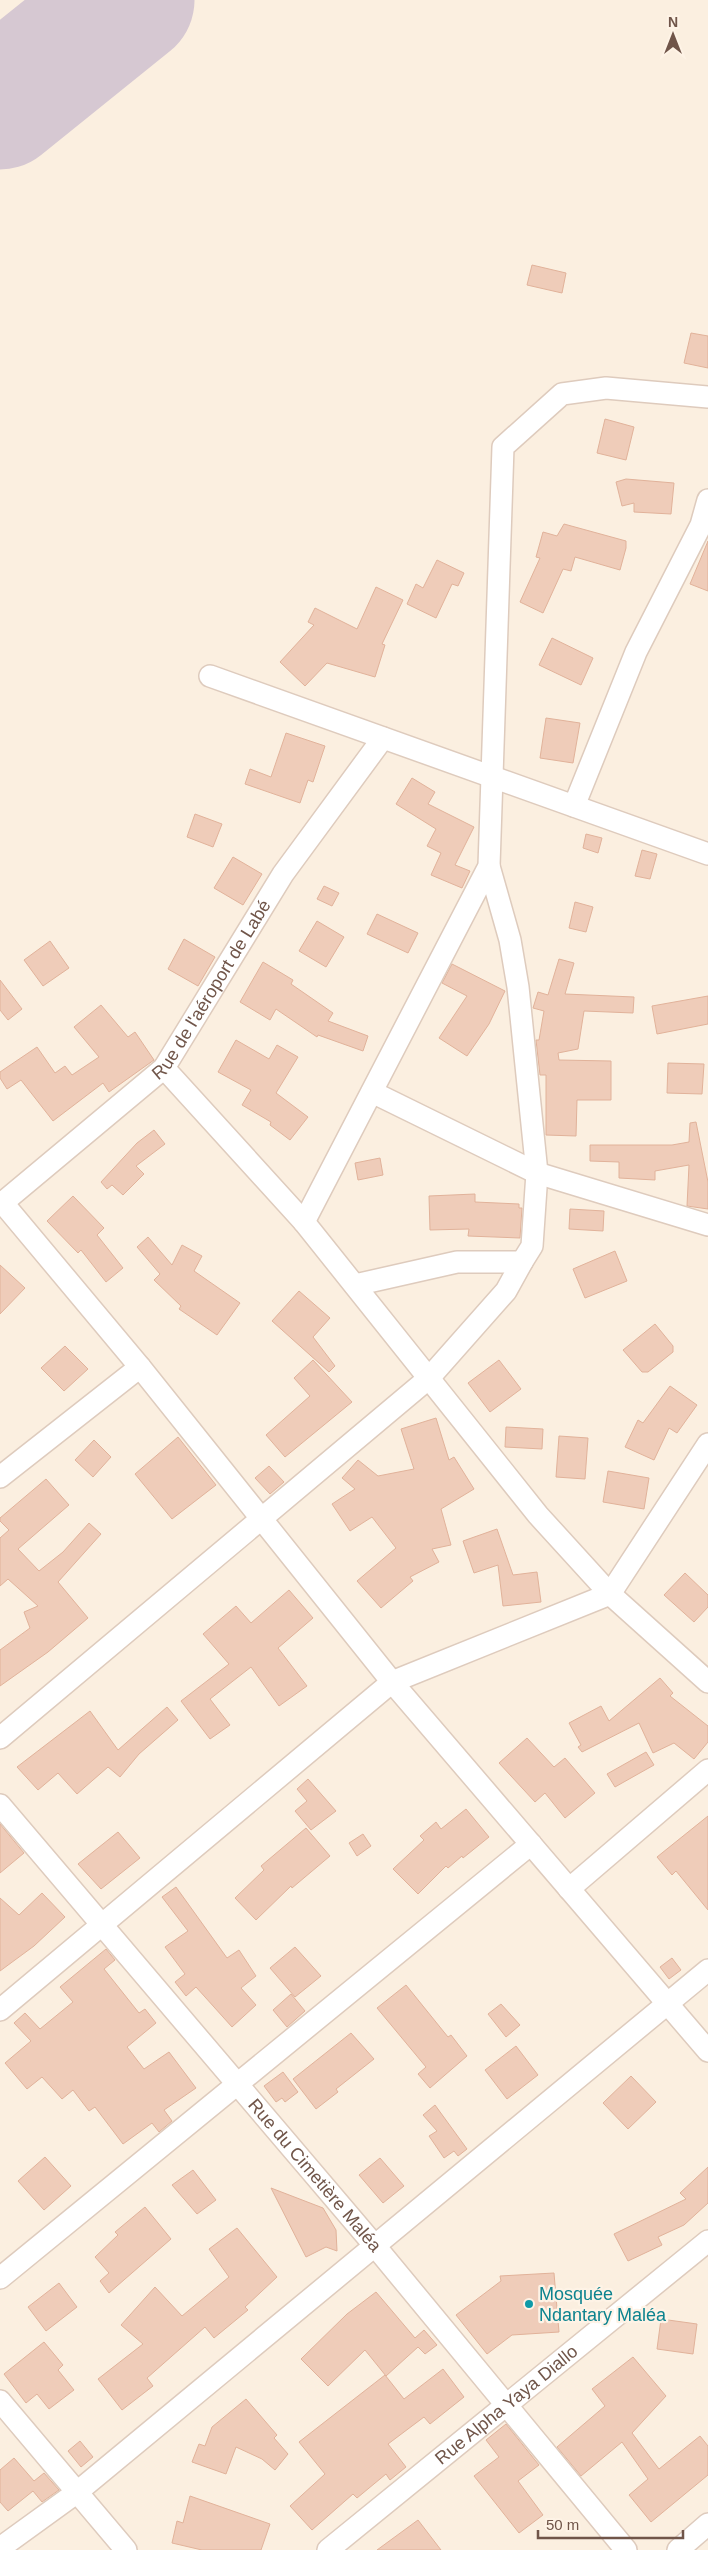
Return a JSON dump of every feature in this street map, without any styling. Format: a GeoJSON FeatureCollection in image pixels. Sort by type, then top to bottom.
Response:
{"type":"FeatureCollection","features":[{"type":"Feature","properties":{"kind":"street"},"geometry":{"type":"LineString","coordinates":[[0,1738],[429,1378],[506,1291],[532,1246],[537,1173],[518,986],[510,940],[489,866],[503,447],[562,394],[606,388],[708,397]]}},
{"type":"Feature","properties":{"kind":"street"},"geometry":{"type":"LineString","coordinates":[[574,806],[636,652],[702,525],[708,500]]}},
{"type":"Feature","properties":{"kind":"street"},"geometry":{"type":"LineString","coordinates":[[210,676],[708,854]]}},
{"type":"Feature","properties":{"kind":"street","name":"Rue de l'aéroport de Labé"},"geometry":{"type":"LineString","coordinates":[[1,1204],[164,1068],[283,874],[383,738]]}},
{"type":"Feature","properties":{"kind":"street"},"geometry":{"type":"LineString","coordinates":[[304,1222],[489,866]]}},
{"type":"Feature","properties":{"kind":"street"},"geometry":{"type":"LineString","coordinates":[[164,1068],[304,1222],[538,1515],[610,1594],[708,1682]]}},
{"type":"Feature","properties":{"kind":"street"},"geometry":{"type":"LineString","coordinates":[[372,1092],[537,1173],[708,1226]]}},
{"type":"Feature","properties":{"kind":"street"},"geometry":{"type":"LineString","coordinates":[[1,1204],[140,1367],[392,1682],[708,2051]]}},
{"type":"Feature","properties":{"kind":"street"},"geometry":{"type":"LineString","coordinates":[[355,1285],[457,1262],[522,1262]]}},
{"type":"Feature","properties":{"kind":"street"},"geometry":{"type":"LineString","coordinates":[[0,1477],[140,1367]]}},
{"type":"Feature","properties":{"kind":"street"},"geometry":{"type":"LineString","coordinates":[[0,2010],[392,1682],[610,1594],[708,1444]]}},
{"type":"Feature","properties":{"kind":"street"},"geometry":{"type":"LineString","coordinates":[[569,1889],[708,1770]]}},
{"type":"Feature","properties":{"kind":"street","name":"Rue du Cimetière Maléa"},"geometry":{"type":"LineString","coordinates":[[0,1805],[375,2246],[626,2550]]}},
{"type":"Feature","properties":{"kind":"street"},"geometry":{"type":"LineString","coordinates":[[0,2278],[531,1844]]}},
{"type":"Feature","properties":{"kind":"street"},"geometry":{"type":"LineString","coordinates":[[0,2548],[76,2493],[708,1970]]}},
{"type":"Feature","properties":{"kind":"street","name":"Rue Alpha Yaya Diallo"},"geometry":{"type":"LineString","coordinates":[[328,2550],[708,2242]]}},
{"type":"Feature","properties":{"kind":"street"},"geometry":{"type":"LineString","coordinates":[[0,2401],[126,2550]]}},
{"type":"Feature","properties":{"kind":"street"},"geometry":{"type":"LineString","coordinates":[[678,2550],[708,2524]]}},
{"type":"Feature","properties":{"kind":"building"},"geometry":{"type":"Polygon","coordinates":[[[532,265],[566,273],[562,293],[527,285],[532,265]]]}},
{"type":"Feature","properties":{"kind":"building"},"geometry":{"type":"Polygon","coordinates":[[[691,333],[708,336],[708,368],[684,363],[691,333]]]}},
{"type":"Feature","properties":{"kind":"building"},"geometry":{"type":"Polygon","coordinates":[[[605,419],[634,427],[626,460],[597,453],[605,419]]]}},
{"type":"Feature","properties":{"kind":"building"},"geometry":{"type":"Polygon","coordinates":[[[626,479],[674,483],[671,514],[634,512],[634,503],[622,506],[616,482],[626,479]]]}},
{"type":"Feature","properties":{"kind":"building"},"geometry":{"type":"Polygon","coordinates":[[[564,524],[626,541],[626,548],[620,570],[575,557],[571,571],[563,569],[543,613],[520,602],[540,558],[536,557],[543,532],[557,536],[564,524]]]}},
{"type":"Feature","properties":{"kind":"building"},"geometry":{"type":"Polygon","coordinates":[[[708,541],[708,591],[690,584],[708,541]]]}},
{"type":"Feature","properties":{"kind":"building"},"geometry":{"type":"Polygon","coordinates":[[[437,560],[464,573],[458,586],[452,584],[436,618],[407,604],[416,584],[423,588],[437,560]]]}},
{"type":"Feature","properties":{"kind":"building"},"geometry":{"type":"Polygon","coordinates":[[[376,587],[403,600],[382,644],[385,645],[375,677],[327,663],[305,686],[280,662],[314,625],[308,622],[315,608],[357,629],[376,587]]]}},
{"type":"Feature","properties":{"kind":"building"},"geometry":{"type":"Polygon","coordinates":[[[552,638],[593,658],[581,685],[539,665],[552,638]]]}},
{"type":"Feature","properties":{"kind":"building"},"geometry":{"type":"Polygon","coordinates":[[[546,718],[580,723],[573,763],[540,758],[546,718]]]}},
{"type":"Feature","properties":{"kind":"building"},"geometry":{"type":"Polygon","coordinates":[[[286,733],[325,746],[313,782],[308,780],[300,803],[245,784],[250,769],[271,777],[286,733]]]}},
{"type":"Feature","properties":{"kind":"building"},"geometry":{"type":"Polygon","coordinates":[[[412,778],[435,792],[428,804],[474,827],[455,865],[470,871],[462,888],[431,875],[441,853],[427,846],[436,829],[396,804],[412,778]]]}},
{"type":"Feature","properties":{"kind":"building"},"geometry":{"type":"Polygon","coordinates":[[[195,814],[222,824],[213,847],[187,837],[195,814]]]}},
{"type":"Feature","properties":{"kind":"building"},"geometry":{"type":"Polygon","coordinates":[[[586,834],[602,838],[598,853],[583,848],[586,834]]]}},
{"type":"Feature","properties":{"kind":"building"},"geometry":{"type":"Polygon","coordinates":[[[642,850],[657,854],[650,879],[635,876],[642,850]]]}},
{"type":"Feature","properties":{"kind":"building"},"geometry":{"type":"Polygon","coordinates":[[[233,857],[262,874],[243,905],[214,888],[233,857]]]}},
{"type":"Feature","properties":{"kind":"building"},"geometry":{"type":"Polygon","coordinates":[[[324,886],[339,893],[332,906],[317,899],[324,886]]]}},
{"type":"Feature","properties":{"kind":"building"},"geometry":{"type":"Polygon","coordinates":[[[575,902],[593,907],[586,932],[569,928],[575,902]]]}},
{"type":"Feature","properties":{"kind":"building"},"geometry":{"type":"Polygon","coordinates":[[[377,914],[418,933],[408,953],[367,934],[377,914]]]}},
{"type":"Feature","properties":{"kind":"building"},"geometry":{"type":"Polygon","coordinates":[[[317,921],[344,937],[326,967],[299,951],[317,921]]]}},
{"type":"Feature","properties":{"kind":"building"},"geometry":{"type":"Polygon","coordinates":[[[184,939],[215,957],[198,986],[168,969],[184,939]]]}},
{"type":"Feature","properties":{"kind":"building"},"geometry":{"type":"Polygon","coordinates":[[[50,941],[69,968],[43,986],[24,960],[50,941]]]}},
{"type":"Feature","properties":{"kind":"building"},"geometry":{"type":"Polygon","coordinates":[[[559,959],[574,963],[565,994],[634,997],[633,1013],[584,1011],[578,1049],[558,1053],[559,1060],[611,1061],[611,1100],[577,1100],[576,1136],[546,1135],[546,1075],[540,1075],[536,1040],[539,1040],[544,1011],[533,1008],[538,992],[548,995],[559,959]]]}},
{"type":"Feature","properties":{"kind":"building"},"geometry":{"type":"Polygon","coordinates":[[[263,962],[293,980],[291,984],[333,1013],[328,1021],[368,1036],[363,1051],[318,1035],[317,1037],[276,1009],[270,1020],[240,1002],[263,962]]]}},
{"type":"Feature","properties":{"kind":"building"},"geometry":{"type":"Polygon","coordinates":[[[452,964],[505,991],[489,1024],[467,1056],[439,1038],[467,996],[442,983],[452,964]]]}},
{"type":"Feature","properties":{"kind":"building"},"geometry":{"type":"Polygon","coordinates":[[[0,980],[22,1009],[8,1020],[0,1010],[0,980]]]}},
{"type":"Feature","properties":{"kind":"building"},"geometry":{"type":"Polygon","coordinates":[[[708,996],[708,1024],[657,1034],[652,1006],[708,996]]]}},
{"type":"Feature","properties":{"kind":"building"},"geometry":{"type":"Polygon","coordinates":[[[101,1005],[128,1037],[135,1032],[154,1060],[109,1092],[103,1083],[53,1121],[21,1080],[7,1089],[0,1078],[0,1072],[37,1047],[55,1073],[65,1066],[72,1075],[99,1057],[74,1027],[101,1005]]]}},
{"type":"Feature","properties":{"kind":"building"},"geometry":{"type":"Polygon","coordinates":[[[236,1040],[269,1059],[277,1045],[298,1057],[276,1093],[308,1117],[290,1140],[270,1125],[271,1122],[242,1105],[251,1090],[218,1072],[236,1040]]]}},
{"type":"Feature","properties":{"kind":"building"},"geometry":{"type":"Polygon","coordinates":[[[668,1063],[704,1064],[702,1094],[667,1093],[668,1063]]]}},
{"type":"Feature","properties":{"kind":"building"},"geometry":{"type":"Polygon","coordinates":[[[696,1122],[708,1182],[708,1209],[687,1206],[689,1165],[655,1171],[655,1180],[619,1178],[619,1162],[590,1161],[590,1145],[672,1145],[689,1142],[690,1123],[696,1122]]]}},
{"type":"Feature","properties":{"kind":"building"},"geometry":{"type":"Polygon","coordinates":[[[154,1130],[165,1144],[136,1166],[144,1174],[123,1195],[112,1185],[107,1189],[101,1182],[137,1143],[154,1130]]]}},
{"type":"Feature","properties":{"kind":"building"},"geometry":{"type":"Polygon","coordinates":[[[380,1158],[383,1175],[358,1180],[355,1163],[380,1158]]]}},
{"type":"Feature","properties":{"kind":"building"},"geometry":{"type":"Polygon","coordinates":[[[475,1194],[475,1202],[519,1204],[519,1208],[522,1208],[520,1238],[468,1236],[469,1229],[430,1230],[429,1196],[475,1194]]]}},
{"type":"Feature","properties":{"kind":"building"},"geometry":{"type":"Polygon","coordinates":[[[73,1196],[104,1228],[97,1235],[123,1268],[106,1282],[81,1250],[78,1253],[47,1221],[73,1196]]]}},
{"type":"Feature","properties":{"kind":"building"},"geometry":{"type":"Polygon","coordinates":[[[570,1209],[604,1211],[603,1231],[569,1229],[570,1209]]]}},
{"type":"Feature","properties":{"kind":"building"},"geometry":{"type":"Polygon","coordinates":[[[148,1237],[172,1265],[182,1245],[202,1256],[194,1271],[240,1303],[217,1335],[179,1309],[181,1306],[154,1280],[160,1274],[137,1247],[148,1237]]]}},
{"type":"Feature","properties":{"kind":"building"},"geometry":{"type":"Polygon","coordinates":[[[615,1251],[627,1281],[585,1298],[573,1269],[615,1251]]]}},
{"type":"Feature","properties":{"kind":"building"},"geometry":{"type":"Polygon","coordinates":[[[0,1265],[25,1288],[0,1314],[0,1265]]]}},
{"type":"Feature","properties":{"kind":"building"},"geometry":{"type":"Polygon","coordinates":[[[299,1291],[330,1318],[313,1337],[335,1366],[329,1372],[272,1321],[299,1291]]]}},
{"type":"Feature","properties":{"kind":"building"},"geometry":{"type":"Polygon","coordinates":[[[655,1324],[673,1346],[673,1352],[648,1372],[642,1372],[623,1350],[655,1324]]]}},
{"type":"Feature","properties":{"kind":"building"},"geometry":{"type":"Polygon","coordinates":[[[65,1346],[88,1369],[64,1391],[41,1368],[65,1346]]]}},
{"type":"Feature","properties":{"kind":"building"},"geometry":{"type":"Polygon","coordinates":[[[313,1360],[352,1402],[285,1457],[266,1435],[310,1396],[294,1378],[313,1360]]]}},
{"type":"Feature","properties":{"kind":"building"},"geometry":{"type":"Polygon","coordinates":[[[499,1360],[521,1389],[490,1412],[468,1383],[499,1360]]]}},
{"type":"Feature","properties":{"kind":"building"},"geometry":{"type":"Polygon","coordinates":[[[670,1386],[697,1405],[677,1433],[669,1428],[654,1460],[625,1447],[638,1420],[643,1423],[670,1386]]]}},
{"type":"Feature","properties":{"kind":"building"},"geometry":{"type":"Polygon","coordinates":[[[436,1418],[449,1460],[454,1457],[474,1489],[441,1509],[451,1545],[432,1549],[439,1562],[410,1577],[413,1581],[381,1608],[357,1581],[396,1548],[372,1517],[350,1531],[332,1504],[355,1489],[342,1478],[358,1460],[378,1476],[414,1469],[401,1429],[436,1418]]]}},
{"type":"Feature","properties":{"kind":"building"},"geometry":{"type":"Polygon","coordinates":[[[506,1427],[543,1429],[542,1449],[505,1447],[506,1427]]]}},
{"type":"Feature","properties":{"kind":"building"},"geometry":{"type":"Polygon","coordinates":[[[559,1436],[588,1438],[585,1479],[556,1477],[559,1436]]]}},
{"type":"Feature","properties":{"kind":"building"},"geometry":{"type":"Polygon","coordinates":[[[178,1437],[216,1485],[172,1519],[135,1474],[178,1437]]]}},
{"type":"Feature","properties":{"kind":"building"},"geometry":{"type":"Polygon","coordinates":[[[94,1440],[111,1457],[93,1477],[75,1460],[94,1440]]]}},
{"type":"Feature","properties":{"kind":"building"},"geometry":{"type":"Polygon","coordinates":[[[269,1466],[284,1482],[270,1494],[255,1478],[269,1466]]]}},
{"type":"Feature","properties":{"kind":"building"},"geometry":{"type":"Polygon","coordinates":[[[608,1471],[649,1478],[644,1509],[603,1502],[608,1471]]]}},
{"type":"Feature","properties":{"kind":"building"},"geometry":{"type":"Polygon","coordinates":[[[46,1479],[69,1505],[18,1549],[39,1571],[63,1552],[89,1523],[101,1534],[58,1582],[88,1618],[48,1652],[0,1686],[0,1650],[30,1628],[24,1612],[38,1606],[8,1579],[0,1586],[0,1538],[9,1530],[0,1521],[0,1518],[46,1479]]]}},
{"type":"Feature","properties":{"kind":"building"},"geometry":{"type":"Polygon","coordinates":[[[497,1529],[513,1575],[537,1572],[541,1602],[503,1606],[498,1565],[474,1573],[463,1541],[497,1529]]]}},
{"type":"Feature","properties":{"kind":"building"},"geometry":{"type":"Polygon","coordinates":[[[685,1573],[708,1595],[708,1607],[694,1622],[664,1595],[685,1573]]]}},
{"type":"Feature","properties":{"kind":"building"},"geometry":{"type":"Polygon","coordinates":[[[289,1590],[313,1618],[278,1648],[307,1686],[279,1706],[251,1667],[210,1699],[230,1725],[210,1739],[181,1701],[229,1664],[203,1634],[236,1606],[251,1623],[289,1590]]]}},
{"type":"Feature","properties":{"kind":"building"},"geometry":{"type":"Polygon","coordinates":[[[660,1678],[673,1693],[670,1696],[708,1726],[708,1742],[694,1759],[674,1743],[653,1753],[639,1723],[582,1752],[578,1747],[581,1745],[569,1723],[601,1706],[609,1721],[660,1678]]]}},
{"type":"Feature","properties":{"kind":"building"},"geometry":{"type":"Polygon","coordinates":[[[167,1707],[178,1720],[139,1754],[120,1777],[108,1767],[77,1794],[58,1773],[38,1790],[17,1767],[90,1711],[118,1750],[167,1707]]]}},
{"type":"Feature","properties":{"kind":"building"},"geometry":{"type":"Polygon","coordinates":[[[527,1738],[554,1767],[565,1758],[595,1793],[565,1818],[545,1793],[535,1802],[499,1763],[527,1738]]]}},
{"type":"Feature","properties":{"kind":"building"},"geometry":{"type":"Polygon","coordinates":[[[646,1752],[654,1765],[615,1787],[607,1774],[646,1752]]]}},
{"type":"Feature","properties":{"kind":"building"},"geometry":{"type":"Polygon","coordinates":[[[308,1779],[336,1811],[311,1830],[295,1811],[307,1801],[297,1789],[308,1779]]]}},
{"type":"Feature","properties":{"kind":"building"},"geometry":{"type":"Polygon","coordinates":[[[466,1809],[489,1837],[463,1858],[462,1856],[448,1868],[446,1866],[418,1894],[393,1869],[424,1840],[420,1836],[436,1822],[441,1829],[466,1809]]]}},
{"type":"Feature","properties":{"kind":"building"},"geometry":{"type":"Polygon","coordinates":[[[708,1816],[708,1910],[676,1871],[672,1875],[657,1857],[708,1816]]]}},
{"type":"Feature","properties":{"kind":"building"},"geometry":{"type":"Polygon","coordinates":[[[0,1824],[24,1853],[0,1873],[0,1824]]]}},
{"type":"Feature","properties":{"kind":"building"},"geometry":{"type":"Polygon","coordinates":[[[306,1828],[330,1856],[292,1888],[291,1886],[256,1920],[235,1898],[264,1870],[261,1866],[306,1828]]]}},
{"type":"Feature","properties":{"kind":"building"},"geometry":{"type":"Polygon","coordinates":[[[118,1832],[140,1858],[101,1889],[78,1864],[118,1832]]]}},
{"type":"Feature","properties":{"kind":"building"},"geometry":{"type":"Polygon","coordinates":[[[363,1834],[371,1846],[357,1856],[349,1843],[363,1834]]]}},
{"type":"Feature","properties":{"kind":"building"},"geometry":{"type":"Polygon","coordinates":[[[176,1887],[227,1958],[239,1950],[256,1976],[241,1988],[256,2005],[232,2027],[196,1987],[186,1996],[175,1982],[185,1974],[165,1947],[188,1931],[162,1897],[176,1887]]]}},
{"type":"Feature","properties":{"kind":"building"},"geometry":{"type":"Polygon","coordinates":[[[42,1893],[65,1917],[34,1946],[0,1971],[0,1898],[19,1915],[42,1893]]]}},
{"type":"Feature","properties":{"kind":"building"},"geometry":{"type":"Polygon","coordinates":[[[295,1947],[321,1976],[295,1997],[270,1968],[295,1947]]]}},
{"type":"Feature","properties":{"kind":"building"},"geometry":{"type":"Polygon","coordinates":[[[106,1949],[115,1960],[104,1969],[139,2013],[145,2009],[156,2023],[127,2047],[144,2069],[169,2052],[196,2088],[164,2110],[172,2121],[159,2132],[152,2123],[123,2144],[95,2107],[89,2111],[73,2090],[62,2099],[42,2077],[27,2089],[5,2063],[31,2041],[14,2023],[25,2013],[40,2029],[73,2002],[60,1987],[106,1949]]]}},
{"type":"Feature","properties":{"kind":"building"},"geometry":{"type":"Polygon","coordinates":[[[672,1958],[681,1970],[669,1979],[660,1967],[672,1958]]]}},
{"type":"Feature","properties":{"kind":"building"},"geometry":{"type":"Polygon","coordinates":[[[406,1985],[448,2037],[451,2035],[467,2056],[430,2088],[418,2074],[426,2067],[377,2008],[406,1985]]]}},
{"type":"Feature","properties":{"kind":"building"},"geometry":{"type":"Polygon","coordinates":[[[291,1994],[305,2011],[287,2027],[273,2010],[291,1994]]]}},
{"type":"Feature","properties":{"kind":"building"},"geometry":{"type":"Polygon","coordinates":[[[501,2004],[520,2025],[506,2037],[488,2014],[501,2004]]]}},
{"type":"Feature","properties":{"kind":"building"},"geometry":{"type":"Polygon","coordinates":[[[351,2033],[374,2059],[336,2089],[338,2092],[316,2109],[293,2079],[351,2033]]]}},
{"type":"Feature","properties":{"kind":"building"},"geometry":{"type":"Polygon","coordinates":[[[516,2046],[538,2075],[507,2099],[485,2070],[516,2046]]]}},
{"type":"Feature","properties":{"kind":"building"},"geometry":{"type":"Polygon","coordinates":[[[283,2072],[298,2092],[285,2102],[282,2098],[276,2102],[264,2086],[283,2072]]]}},
{"type":"Feature","properties":{"kind":"building"},"geometry":{"type":"Polygon","coordinates":[[[631,2076],[656,2102],[628,2129],[603,2103],[631,2076]]]}},
{"type":"Feature","properties":{"kind":"building"},"geometry":{"type":"Polygon","coordinates":[[[435,2105],[467,2149],[458,2156],[454,2151],[444,2158],[429,2136],[437,2131],[423,2115],[435,2105]]]}},
{"type":"Feature","properties":{"kind":"building"},"geometry":{"type":"Polygon","coordinates":[[[45,2157],[71,2186],[44,2210],[18,2181],[45,2157]]]}},
{"type":"Feature","properties":{"kind":"building"},"geometry":{"type":"Polygon","coordinates":[[[380,2158],[404,2186],[383,2203],[359,2175],[380,2158]]]}},
{"type":"Feature","properties":{"kind":"building"},"geometry":{"type":"Polygon","coordinates":[[[708,2167],[708,2203],[684,2225],[658,2237],[662,2245],[628,2261],[614,2234],[686,2199],[680,2193],[708,2167]]]}},
{"type":"Feature","properties":{"kind":"building"},"geometry":{"type":"Polygon","coordinates":[[[193,2170],[216,2200],[197,2214],[172,2185],[193,2170]]]}},
{"type":"Feature","properties":{"kind":"building"},"geometry":{"type":"Polygon","coordinates":[[[271,2188],[323,2208],[336,2230],[337,2251],[326,2247],[306,2257],[271,2188]]]}},
{"type":"Feature","properties":{"kind":"building"},"geometry":{"type":"Polygon","coordinates":[[[145,2207],[171,2239],[109,2293],[100,2281],[109,2273],[95,2257],[118,2235],[115,2232],[145,2207]]]}},
{"type":"Feature","properties":{"kind":"building"},"geometry":{"type":"Polygon","coordinates":[[[237,2228],[277,2277],[245,2307],[248,2310],[214,2338],[205,2327],[147,2378],[153,2386],[122,2410],[98,2379],[143,2344],[121,2325],[155,2287],[182,2316],[229,2277],[209,2249],[237,2228]]]}},
{"type":"Feature","properties":{"kind":"building","name":"Mosquée Ndantary Maléa"},"geometry":{"type":"Polygon","coordinates":[[[554,2273],[559,2332],[512,2335],[487,2354],[456,2315],[501,2281],[500,2276],[554,2273]]]}},
{"type":"Feature","properties":{"kind":"building"},"geometry":{"type":"Polygon","coordinates":[[[59,2283],[77,2307],[46,2331],[28,2307],[59,2283]]]}},
{"type":"Feature","properties":{"kind":"building"},"geometry":{"type":"Polygon","coordinates":[[[376,2292],[415,2338],[424,2330],[437,2345],[425,2354],[418,2347],[386,2376],[365,2350],[328,2386],[301,2359],[347,2314],[376,2292]]]}},
{"type":"Feature","properties":{"kind":"building"},"geometry":{"type":"Polygon","coordinates":[[[661,2319],[697,2324],[693,2354],[657,2349],[661,2319]]]}},
{"type":"Feature","properties":{"kind":"building"},"geometry":{"type":"Polygon","coordinates":[[[44,2342],[63,2365],[58,2370],[74,2390],[49,2409],[37,2394],[26,2403],[4,2374],[44,2342]]]}},
{"type":"Feature","properties":{"kind":"building"},"geometry":{"type":"Polygon","coordinates":[[[633,2357],[666,2396],[632,2433],[659,2469],[700,2436],[708,2446],[708,2475],[651,2522],[629,2495],[648,2479],[622,2442],[581,2476],[557,2447],[605,2406],[592,2389],[633,2357]]]}},
{"type":"Feature","properties":{"kind":"building"},"geometry":{"type":"Polygon","coordinates":[[[443,2369],[464,2397],[430,2424],[424,2417],[388,2444],[406,2467],[390,2480],[386,2474],[357,2498],[353,2494],[312,2530],[290,2506],[325,2474],[299,2442],[385,2375],[404,2399],[443,2369]]]}},
{"type":"Feature","properties":{"kind":"building"},"geometry":{"type":"Polygon","coordinates":[[[246,2399],[277,2435],[274,2438],[288,2454],[275,2470],[262,2459],[236,2447],[226,2474],[192,2462],[199,2444],[205,2446],[212,2427],[246,2399]]]}},
{"type":"Feature","properties":{"kind":"building"},"geometry":{"type":"Polygon","coordinates":[[[506,2424],[539,2465],[518,2481],[543,2515],[519,2533],[474,2476],[499,2457],[486,2440],[506,2424]]]}},
{"type":"Feature","properties":{"kind":"building"},"geometry":{"type":"Polygon","coordinates":[[[80,2441],[93,2457],[81,2467],[68,2451],[80,2441]]]}},
{"type":"Feature","properties":{"kind":"building"},"geometry":{"type":"Polygon","coordinates":[[[14,2458],[34,2481],[44,2473],[59,2490],[42,2502],[33,2491],[8,2511],[0,2502],[0,2470],[14,2458]]]}},
{"type":"Feature","properties":{"kind":"building"},"geometry":{"type":"Polygon","coordinates":[[[190,2496],[270,2524],[261,2550],[202,2550],[172,2543],[177,2521],[183,2523],[190,2496]]]}},
{"type":"Feature","properties":{"kind":"building"},"geometry":{"type":"Polygon","coordinates":[[[418,2520],[441,2550],[377,2550],[418,2520]]]}},
{"type":"Feature","properties":{"kind":"runway"},"geometry":{"type":"LineString","coordinates":[[0,104],[129,0]]}},
{"type":"Feature","properties":{"kind":"place","name":"Mosquée Ndantary Maléa"},"geometry":{"type":"Point","coordinates":[529,2304]}}]}
